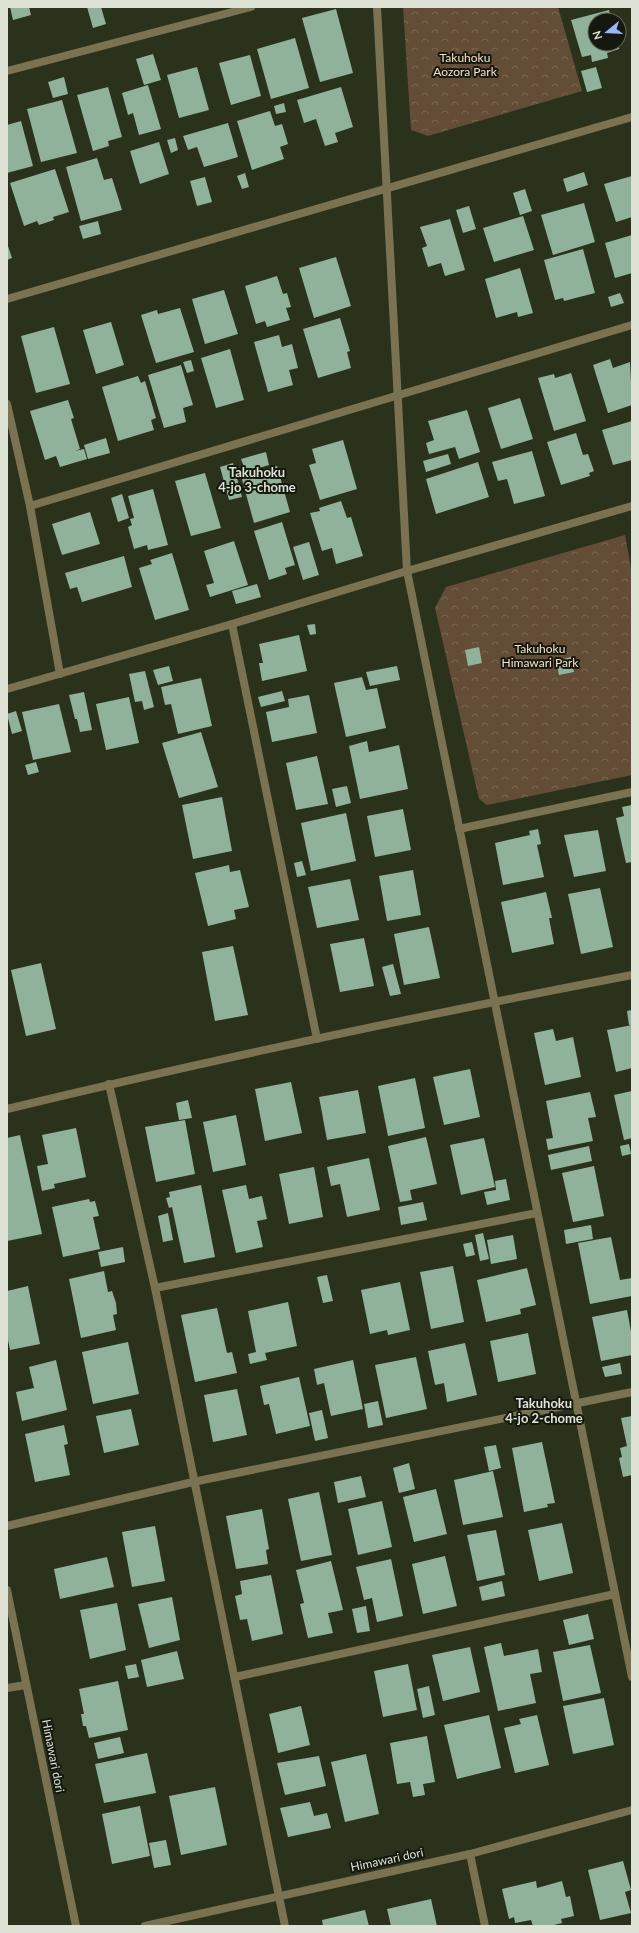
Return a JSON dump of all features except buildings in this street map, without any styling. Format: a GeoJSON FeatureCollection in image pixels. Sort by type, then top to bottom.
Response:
{"type":"FeatureCollection","features":[{"type":"Feature","properties":{"kind":"street"},"geometry":{"type":"LineString","coordinates":[[7,71],[251,7]]}},
{"type":"Feature","properties":{"kind":"street"},"geometry":{"type":"LineString","coordinates":[[378,7],[386,189],[407,570],[537,1214],[578,1404],[632,1677]]}},
{"type":"Feature","properties":{"kind":"street"},"geometry":{"type":"LineString","coordinates":[[7,299],[632,117]]}},
{"type":"Feature","properties":{"kind":"street"},"geometry":{"type":"LineString","coordinates":[[30,506],[632,325]]}},
{"type":"Feature","properties":{"kind":"street"},"geometry":{"type":"LineString","coordinates":[[7,404],[30,506],[60,674]]}},
{"type":"Feature","properties":{"kind":"street"},"geometry":{"type":"LineString","coordinates":[[7,689],[232,624],[407,570],[632,506]]}},
{"type":"Feature","properties":{"kind":"street"},"geometry":{"type":"LineString","coordinates":[[232,624],[317,1039]]}},
{"type":"Feature","properties":{"kind":"street"},"geometry":{"type":"LineString","coordinates":[[459,829],[632,792]]}},
{"type":"Feature","properties":{"kind":"street"},"geometry":{"type":"LineString","coordinates":[[7,1109],[109,1084],[317,1039],[494,1002],[632,976]]}},
{"type":"Feature","properties":{"kind":"street"},"geometry":{"type":"LineString","coordinates":[[109,1084],[155,1288],[193,1482],[235,1676],[285,1926]]}},
{"type":"Feature","properties":{"kind":"street"},"geometry":{"type":"LineString","coordinates":[[155,1288],[537,1214]]}},
{"type":"Feature","properties":{"kind":"street"},"geometry":{"type":"LineString","coordinates":[[7,1526],[193,1482],[632,1392]]}},
{"type":"Feature","properties":{"kind":"street","name":"Himawari dori"},"geometry":{"type":"LineString","coordinates":[[7,1590],[76,1926]]}},
{"type":"Feature","properties":{"kind":"street"},"geometry":{"type":"LineString","coordinates":[[235,1676],[615,1594]]}},
{"type":"Feature","properties":{"kind":"street"},"geometry":{"type":"LineString","coordinates":[[7,1688],[26,1685]]}},
{"type":"Feature","properties":{"kind":"street","name":"Himawari dori"},"geometry":{"type":"LineString","coordinates":[[145,1926],[470,1854],[632,1810]]}},
{"type":"Feature","properties":{"kind":"street"},"geometry":{"type":"LineString","coordinates":[[470,1854],[485,1926]]}},
{"type":"Feature","properties":{"kind":"green space","name":"Takuhoku Aozora Park"},"geometry":{"type":"Polygon","coordinates":[[[403,7],[558,7],[582,91],[428,136],[411,130],[403,7]]]}},
{"type":"Feature","properties":{"kind":"green space","name":"Takuhoku Himawari Park"},"geometry":{"type":"Polygon","coordinates":[[[625,535],[632,573],[632,775],[487,805],[479,799],[435,608],[446,587],[625,535]]]}},
{"type":"Feature","properties":{"kind":"district","name":"Takuhoku 4-jo 3-chome"},"geometry":{"type":"Point","coordinates":[257,480]}},
{"type":"Feature","properties":{"kind":"district","name":"Takuhoku 4-jo 2-chome"},"geometry":{"type":"Point","coordinates":[544,1410]}}]}
